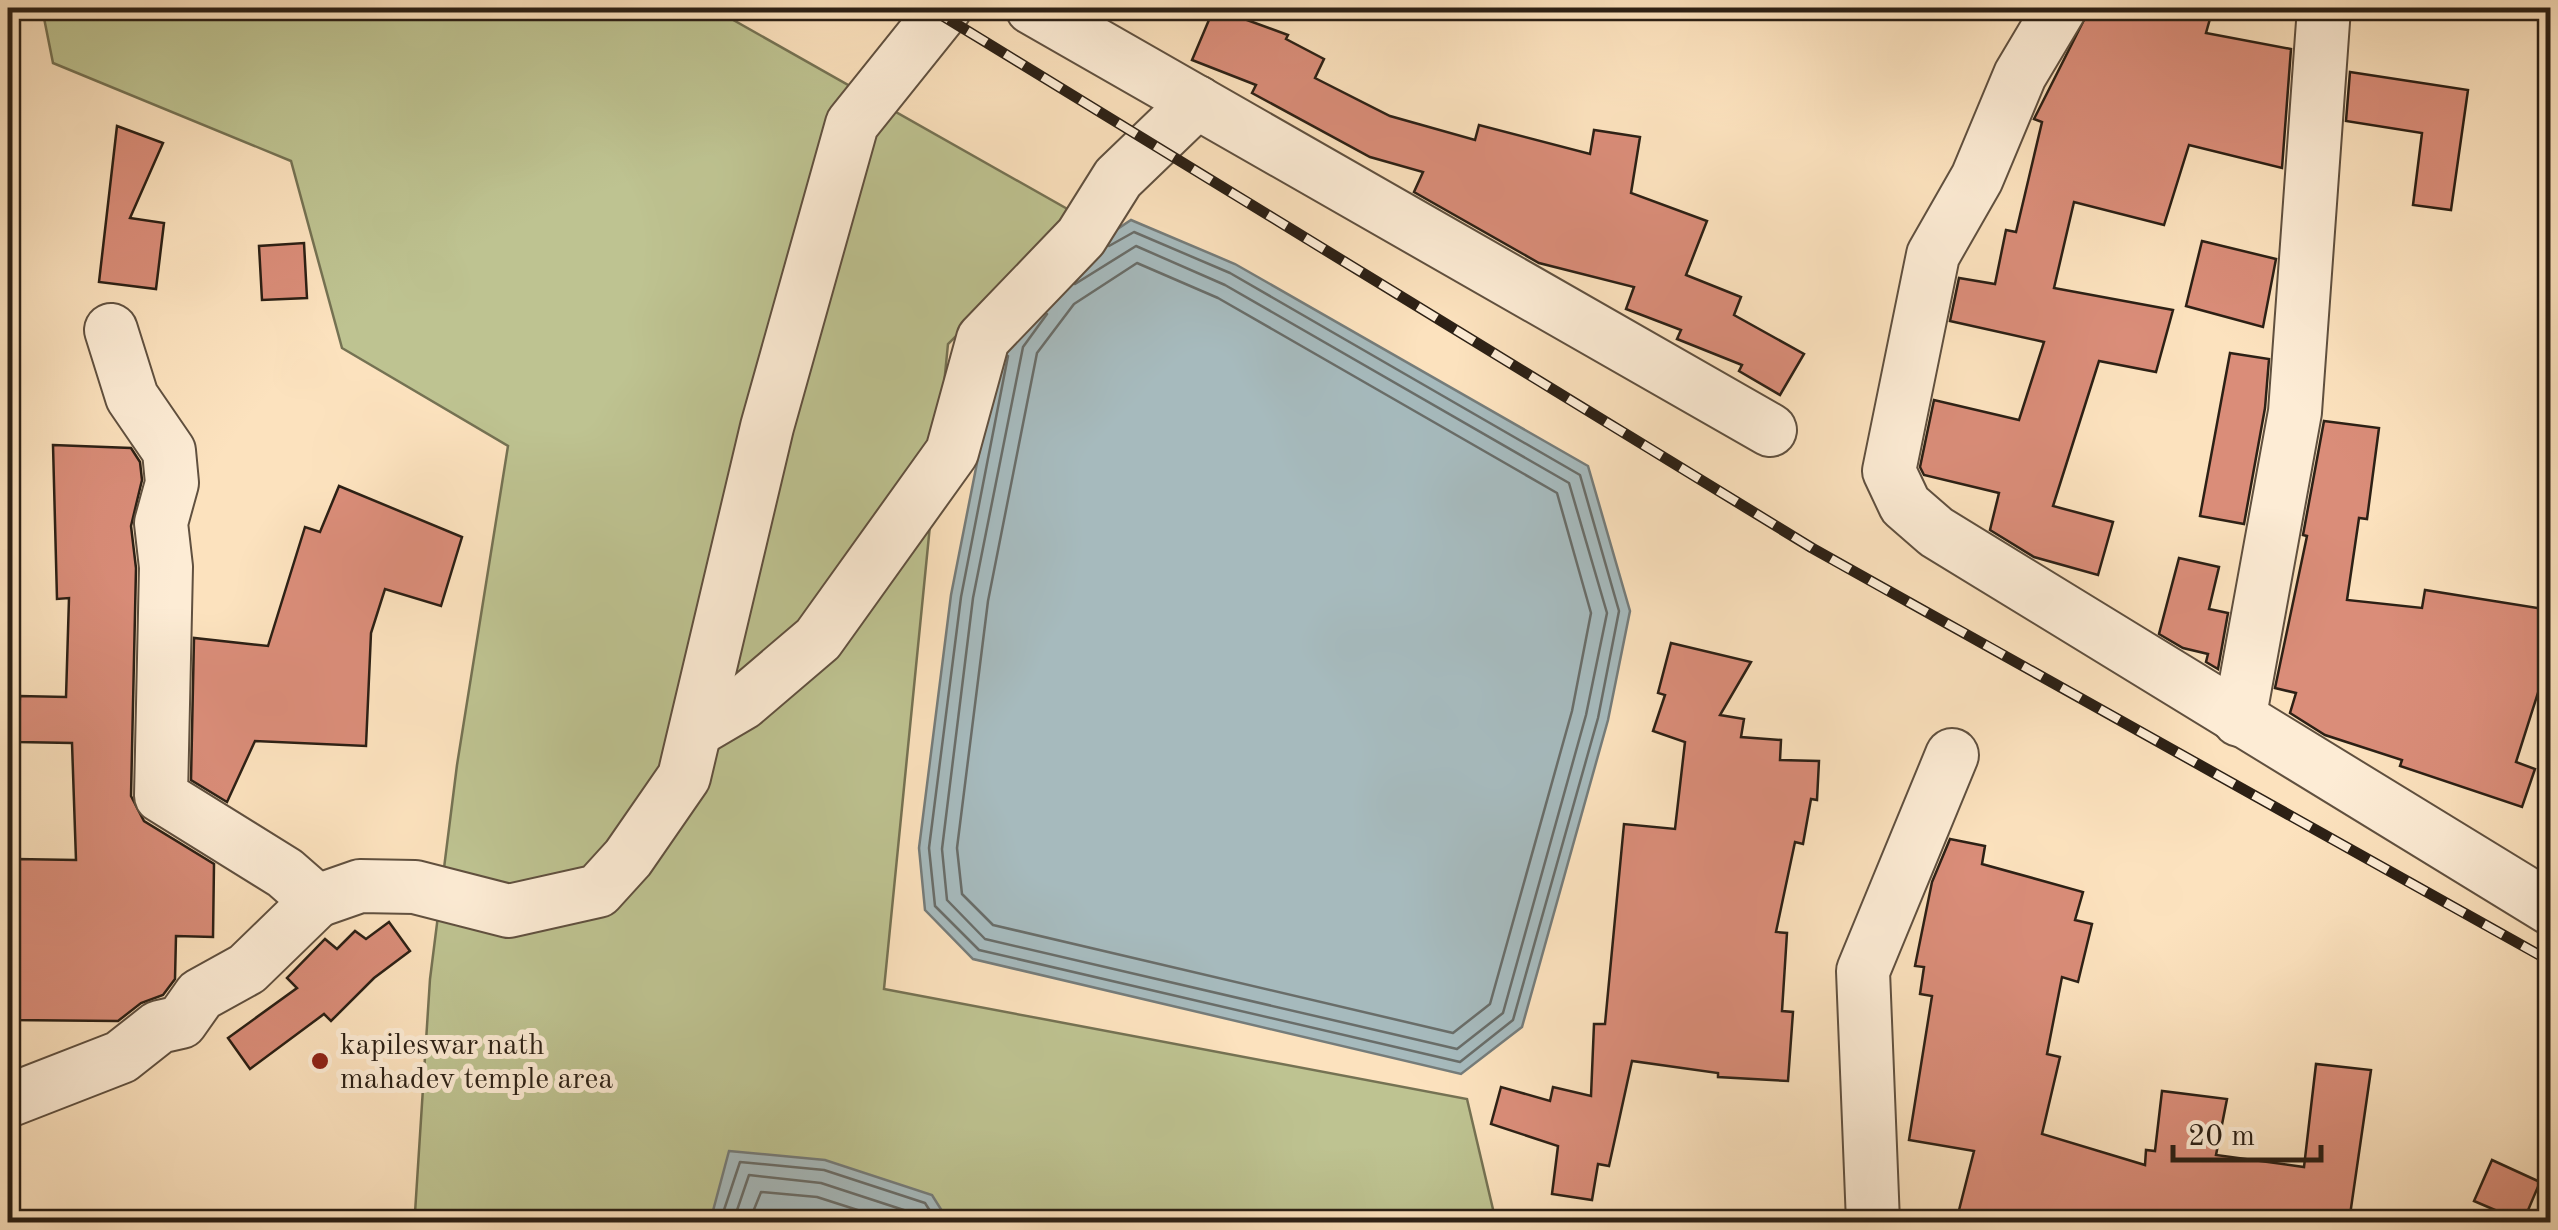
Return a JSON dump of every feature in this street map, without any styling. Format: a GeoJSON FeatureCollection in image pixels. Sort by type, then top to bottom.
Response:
{"type":"FeatureCollection","features":[{"type":"Feature","properties":{"kind":"street"},"geometry":{"type":"LineString","coordinates":[[8,1100],[121,1057],[159,1027],[181,1022],[200,995],[247,969],[317,901],[360,886],[415,888],[508,911],[598,892],[628,858],[684,777],[767,427],[852,124],[945,8]]}},
{"type":"Feature","properties":{"kind":"street"},"geometry":{"type":"LineString","coordinates":[[1032,8],[1770,430]]}},
{"type":"Feature","properties":{"kind":"street"},"geometry":{"type":"LineString","coordinates":[[2060,8],[2020,75],[1977,178],[1934,255],[1889,470],[1905,506],[1936,532],[2550,908]]}},
{"type":"Feature","properties":{"kind":"street"},"geometry":{"type":"LineString","coordinates":[[2239,720],[2295,412],[2324,8]]}},
{"type":"Feature","properties":{"kind":"street"},"geometry":{"type":"LineString","coordinates":[[697,730],[744,703],[818,639],[952,452],[983,339],[1080,237],[1118,178],[1197,102]]}},
{"type":"Feature","properties":{"kind":"street"},"geometry":{"type":"LineString","coordinates":[[111,330],[132,396],[169,451],[172,483],[161,522],[166,567],[161,796],[284,873],[317,901]]}},
{"type":"Feature","properties":{"kind":"street"},"geometry":{"type":"LineString","coordinates":[[1873,1222],[1864,971],[1952,755]]}},
{"type":"Feature","properties":{"kind":"green space"},"geometry":{"type":"Polygon","coordinates":[[[42,8],[712,8],[1078,215],[948,344],[884,989],[1467,1099],[1496,1222],[424,1222],[415,1213],[430,979],[457,765],[508,446],[342,348],[291,161],[53,63],[42,8]]]}},
{"type":"Feature","properties":{"kind":"water"},"geometry":{"type":"Polygon","coordinates":[[[1131,220],[1235,264],[1588,466],[1630,611],[1608,720],[1522,1027],[1461,1074],[973,959],[925,910],[919,848],[951,595],[1002,336],[1047,276],[1131,220]]]}},
{"type":"Feature","properties":{"kind":"water"},"geometry":{"type":"Polygon","coordinates":[[[729,1151],[825,1160],[932,1195],[949,1222],[710,1222],[729,1151]]]}},
{"type":"Feature","properties":{"kind":"building"},"geometry":{"type":"Polygon","coordinates":[[[1214,8],[1288,35],[1286,39],[1324,59],[1315,78],[1390,116],[1475,140],[1479,125],[1590,154],[1594,130],[1640,137],[1631,193],[1707,221],[1686,275],[1741,297],[1734,315],[1804,354],[1780,395],[1739,371],[1742,365],[1677,339],[1681,330],[1626,309],[1634,287],[1539,263],[1414,192],[1423,172],[1370,157],[1252,93],[1256,85],[1192,60],[1214,8]]]}},
{"type":"Feature","properties":{"kind":"building"},"geometry":{"type":"Polygon","coordinates":[[[2090,8],[2213,8],[2206,33],[2291,49],[2282,168],[2189,145],[2164,225],[2074,202],[2054,288],[2173,310],[2156,372],[2099,361],[2053,506],[2113,522],[2098,575],[2034,557],[1990,530],[1999,493],[1924,475],[1920,467],[1934,400],[2019,420],[2044,342],[1950,321],[1959,278],[1995,284],[2006,230],[2016,232],[2042,122],[2034,119],[2090,8]]]}},
{"type":"Feature","properties":{"kind":"building"},"geometry":{"type":"Polygon","coordinates":[[[2350,72],[2468,90],[2451,210],[2413,205],[2422,133],[2346,121],[2350,72]]]}},
{"type":"Feature","properties":{"kind":"building"},"geometry":{"type":"Polygon","coordinates":[[[117,126],[163,143],[130,218],[164,223],[156,289],[99,282],[117,126]]]}},
{"type":"Feature","properties":{"kind":"building"},"geometry":{"type":"Polygon","coordinates":[[[2202,241],[2276,259],[2263,327],[2186,306],[2202,241]]]}},
{"type":"Feature","properties":{"kind":"building"},"geometry":{"type":"Polygon","coordinates":[[[304,243],[307,298],[262,300],[259,246],[304,243]]]}},
{"type":"Feature","properties":{"kind":"building"},"geometry":{"type":"Polygon","coordinates":[[[2230,353],[2269,359],[2265,408],[2244,524],[2200,516],[2230,353]]]}},
{"type":"Feature","properties":{"kind":"building"},"geometry":{"type":"Polygon","coordinates":[[[2324,421],[2379,428],[2367,519],[2359,518],[2347,600],[2422,608],[2425,590],[2550,610],[2550,655],[2516,762],[2535,769],[2522,807],[2400,766],[2402,760],[2325,735],[2290,713],[2296,693],[2275,688],[2307,536],[2303,535],[2324,421]]]}},
{"type":"Feature","properties":{"kind":"building"},"geometry":{"type":"Polygon","coordinates":[[[53,445],[131,448],[140,462],[142,480],[131,526],[136,568],[131,796],[144,821],[214,864],[213,937],[176,936],[175,979],[163,995],[141,1003],[118,1021],[8,1020],[8,965],[16,965],[17,859],[76,860],[72,743],[18,742],[20,696],[66,697],[69,598],[57,599],[53,445]]]}},
{"type":"Feature","properties":{"kind":"building"},"geometry":{"type":"Polygon","coordinates":[[[339,486],[462,537],[441,606],[385,589],[371,633],[366,746],[255,741],[227,802],[191,780],[194,638],[268,646],[305,527],[320,532],[339,486]]]}},
{"type":"Feature","properties":{"kind":"building"},"geometry":{"type":"Polygon","coordinates":[[[2179,558],[2219,567],[2209,609],[2228,613],[2218,669],[2206,662],[2208,654],[2183,648],[2159,634],[2179,558]]]}},
{"type":"Feature","properties":{"kind":"building"},"geometry":{"type":"Polygon","coordinates":[[[1671,643],[1751,662],[1720,715],[1744,719],[1741,737],[1781,740],[1780,760],[1819,761],[1817,800],[1811,799],[1803,844],[1795,842],[1776,932],[1787,933],[1782,1011],[1793,1012],[1788,1081],[1718,1077],[1718,1073],[1632,1061],[1609,1166],[1598,1164],[1592,1200],[1552,1194],[1558,1146],[1491,1124],[1501,1087],[1550,1101],[1553,1087],[1591,1096],[1594,1024],[1605,1024],[1624,824],[1675,829],[1685,742],[1653,731],[1665,695],[1658,693],[1671,643]]]}},
{"type":"Feature","properties":{"kind":"building"},"geometry":{"type":"Polygon","coordinates":[[[1950,839],[1985,846],[1982,864],[2083,892],[2075,920],[2092,924],[2078,982],[2062,977],[2047,1054],[2060,1057],[2042,1134],[2145,1165],[2146,1150],[2155,1151],[2162,1091],[2227,1099],[2216,1155],[2304,1167],[2316,1064],[2371,1070],[2349,1222],[1956,1222],[1974,1151],[1909,1140],[1932,996],[1920,994],[1924,967],[1915,966],[1932,882],[1950,839]]]}},
{"type":"Feature","properties":{"kind":"building"},"geometry":{"type":"Polygon","coordinates":[[[389,922],[410,951],[374,978],[331,1021],[324,1014],[250,1069],[228,1038],[297,988],[287,978],[325,939],[337,949],[355,931],[366,939],[389,922]]]}},
{"type":"Feature","properties":{"kind":"building"},"geometry":{"type":"Polygon","coordinates":[[[2492,1160],[2540,1182],[2523,1222],[2474,1201],[2492,1160]]]}},
{"type":"Feature","properties":{"kind":"railway"},"geometry":{"type":"LineString","coordinates":[[930,8],[1812,548],[2550,961]]}},
{"type":"Feature","properties":{"kind":"place","name":"kapileswar nath mahadev temple area"},"geometry":{"type":"Point","coordinates":[320,1061]}}]}
